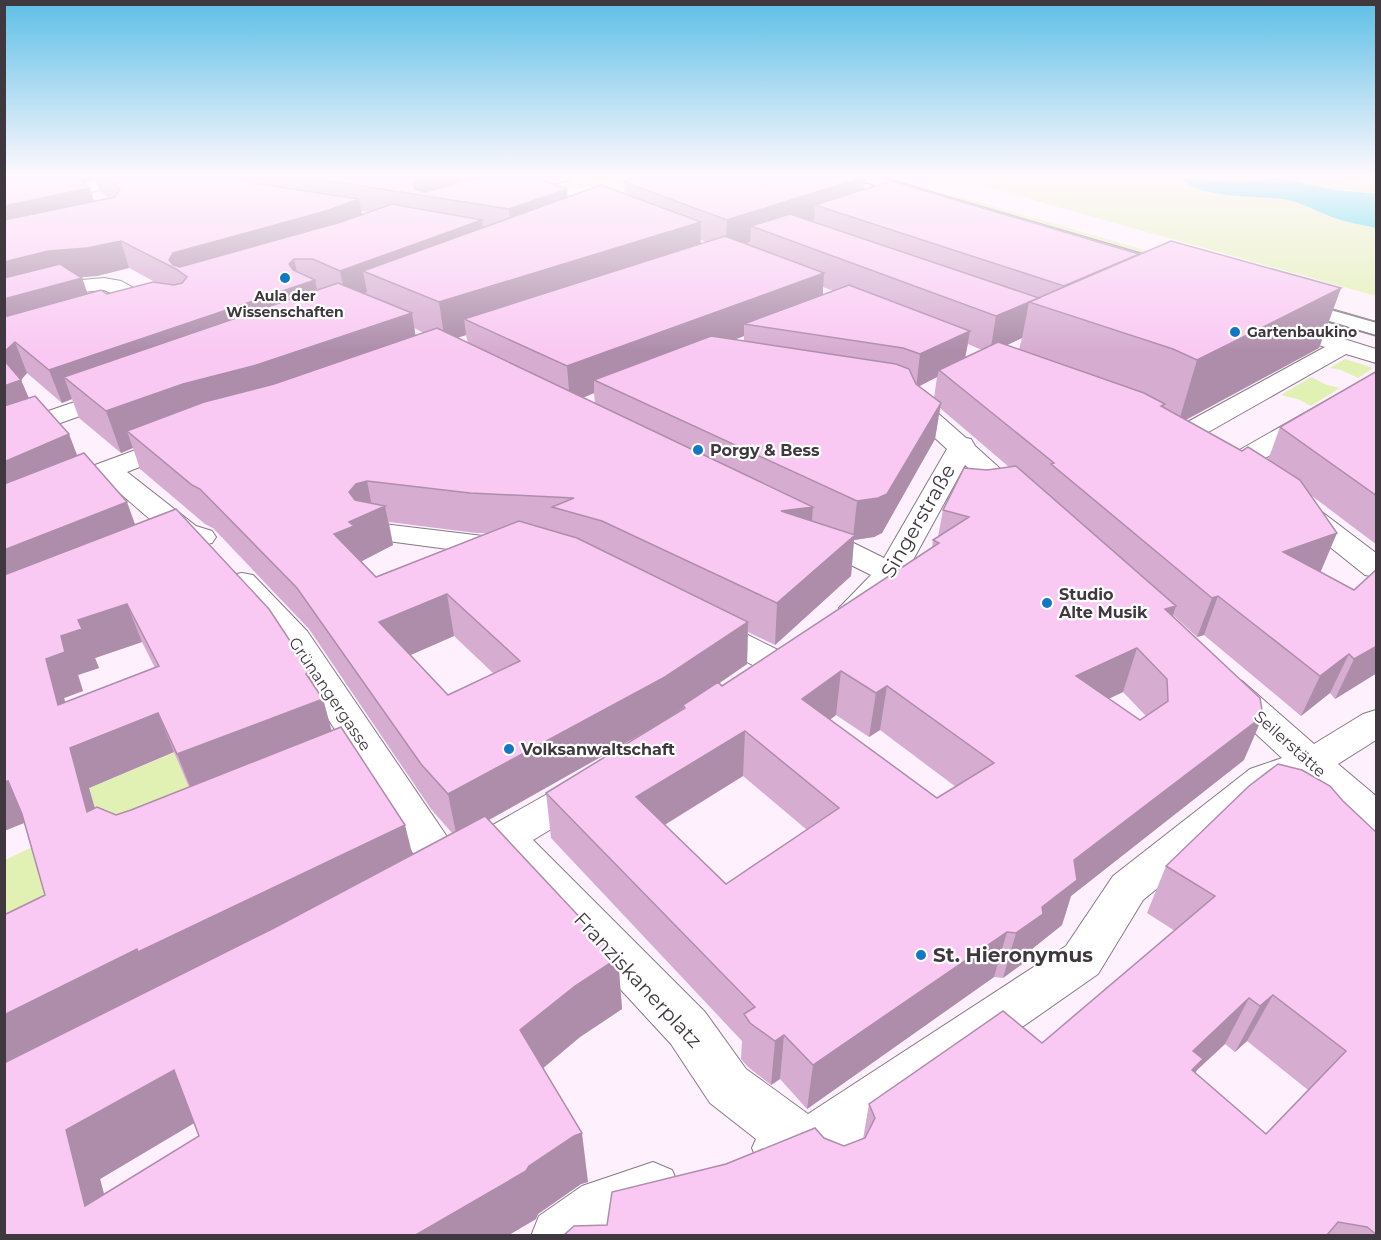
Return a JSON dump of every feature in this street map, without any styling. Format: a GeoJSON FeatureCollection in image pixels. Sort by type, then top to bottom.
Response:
{"type":"FeatureCollection","features":[{"type":"Feature","properties":{"kind":"street"},"geometry":{"type":"LineString","coordinates":[[4,302],[54,290],[94,284],[114,285],[144,302]]}},
{"type":"Feature","properties":{"kind":"street"},"geometry":{"type":"LineString","coordinates":[[119,310],[144,302],[177,303],[178,298]]}},
{"type":"Feature","properties":{"kind":"street"},"geometry":{"type":"LineString","coordinates":[[1275,299],[1377,329]]}},
{"type":"Feature","properties":{"kind":"street"},"geometry":{"type":"LineString","coordinates":[[1256,318],[1377,356]]}},
{"type":"Feature","properties":{"kind":"street"},"geometry":{"type":"LineString","coordinates":[[1373,384],[1338,367],[1310,365],[1171,433],[1269,488],[1377,568]]}},
{"type":"Feature","properties":{"kind":"street"},"geometry":{"type":"LineString","coordinates":[[1232,466],[1373,384]]}},
{"type":"Feature","properties":{"kind":"street"},"geometry":{"type":"LineString","coordinates":[[4,435],[135,388]]}},
{"type":"Feature","properties":{"kind":"street"},"geometry":{"type":"LineString","coordinates":[[917,394],[922,412],[1046,522]]}},
{"type":"Feature","properties":{"kind":"street"},"geometry":{"type":"LineString","coordinates":[[4,517],[105,471],[205,432]]}},
{"type":"Feature","properties":{"kind":"street","name":"Singerstraße"},"geometry":{"type":"LineString","coordinates":[[835,623],[863,603],[891,573],[962,446]]}},
{"type":"Feature","properties":{"kind":"street","name":"Grünangergasse"},"geometry":{"type":"LineString","coordinates":[[105,471],[123,481],[186,532],[200,536],[295,639],[347,751],[432,879],[506,838]]}},
{"type":"Feature","properties":{"kind":"street"},"geometry":{"type":"LineString","coordinates":[[784,520],[891,573]]}},
{"type":"Feature","properties":{"kind":"street"},"geometry":{"type":"LineString","coordinates":[[153,546],[186,532]]}},
{"type":"Feature","properties":{"kind":"street"},"geometry":{"type":"LineString","coordinates":[[375,532],[539,553]]}},
{"type":"Feature","properties":{"kind":"street"},"geometry":{"type":"LineString","coordinates":[[685,617],[792,654],[741,690]]}},
{"type":"Feature","properties":{"kind":"street","name":"Seilerstätte"},"geometry":{"type":"LineString","coordinates":[[1205,667],[1311,764],[1377,818]]}},
{"type":"Feature","properties":{"kind":"street"},"geometry":{"type":"LineString","coordinates":[[559,1236],[602,1206],[718,1168],[818,1147],[1082,960],[1128,888],[1264,779],[1311,764],[1377,723]]}},
{"type":"Feature","properties":{"kind":"street"},"geometry":{"type":"LineString","coordinates":[[506,838],[616,772]]}},
{"type":"Feature","properties":{"kind":"street","name":"Franziskanerplatz"},"geometry":{"type":"LineString","coordinates":[[506,838],[688,1028],[728,1086],[818,1147]]}},
{"type":"Feature","properties":{"kind":"green space"},"geometry":{"type":"Polygon","coordinates":[[[1083,235],[1093,235],[1180,260],[1176,262],[1083,235]]]}},
{"type":"Feature","properties":{"kind":"green space"},"geometry":{"type":"Polygon","coordinates":[[[1158,235],[1376,235],[1376,296],[1158,235]]]}},
{"type":"Feature","properties":{"kind":"green space"},"geometry":{"type":"Polygon","coordinates":[[[1345,359],[1373,368],[1358,378],[1341,370],[1330,368],[1345,359]]]}},
{"type":"Feature","properties":{"kind":"green space"},"geometry":{"type":"Polygon","coordinates":[[[1311,377],[1327,385],[1340,388],[1311,406],[1300,400],[1281,395],[1311,377]]]}},
{"type":"Feature","properties":{"kind":"green space"},"geometry":{"type":"Polygon","coordinates":[[[180,750],[194,797],[102,832],[89,788],[180,750]]]}},
{"type":"Feature","properties":{"kind":"green space"},"geometry":{"type":"Polygon","coordinates":[[[39,844],[68,936],[5,967],[5,860],[39,844]]]}},
{"type":"Feature","properties":{"kind":"building"},"geometry":{"type":"Polygon","coordinates":[[[4,235],[239,235],[173,253],[169,260],[173,265],[180,267],[295,235],[441,235],[340,271],[313,259],[294,259],[289,264],[293,270],[315,280],[49,370],[15,342],[4,352],[4,317],[101,290],[107,294],[153,282],[174,285],[182,283],[187,277],[121,241],[87,248],[48,251],[4,262],[4,235]]]}},
{"type":"Feature","properties":{"kind":"building"},"geometry":{"type":"Polygon","coordinates":[[[463,235],[659,235],[439,302],[363,271],[463,235]]]}},
{"type":"Feature","properties":{"kind":"building"},"geometry":{"type":"Polygon","coordinates":[[[775,235],[852,235],[1039,298],[996,316],[775,235]]]}},
{"type":"Feature","properties":{"kind":"building"},"geometry":{"type":"Polygon","coordinates":[[[907,235],[1074,235],[1139,254],[1064,286],[907,235]]]}},
{"type":"Feature","properties":{"kind":"building"},"geometry":{"type":"Polygon","coordinates":[[[725,236],[824,273],[567,366],[464,319],[725,236]]]}},
{"type":"Feature","properties":{"kind":"building"},"geometry":{"type":"Polygon","coordinates":[[[1171,241],[1341,288],[1197,360],[1173,349],[1029,302],[1171,241]]]}},
{"type":"Feature","properties":{"kind":"building"},"geometry":{"type":"Polygon","coordinates":[[[60,264],[82,278],[4,299],[4,278],[60,264]]]}},
{"type":"Feature","properties":{"kind":"building"},"geometry":{"type":"Polygon","coordinates":[[[338,283],[412,313],[253,366],[183,384],[106,411],[64,377],[338,283]]]}},
{"type":"Feature","properties":{"kind":"building"},"geometry":{"type":"Polygon","coordinates":[[[849,285],[970,331],[920,354],[903,348],[744,324],[849,285]]]}},
{"type":"Feature","properties":{"kind":"building"},"geometry":{"type":"Polygon","coordinates":[[[437,328],[813,507],[781,511],[855,535],[777,603],[602,521],[552,507],[574,498],[470,493],[367,481],[356,484],[349,492],[355,500],[385,506],[349,522],[354,526],[334,534],[376,577],[519,521],[577,538],[748,622],[665,677],[448,794],[421,764],[297,588],[200,489],[192,485],[127,431],[204,402],[274,384],[437,328]],[[447,594],[379,622],[448,695],[520,661],[447,594]]]}},
{"type":"Feature","properties":{"kind":"building"},"geometry":{"type":"Polygon","coordinates":[[[711,336],[896,364],[909,369],[916,384],[941,403],[887,494],[878,498],[857,501],[594,380],[711,336]]]}},
{"type":"Feature","properties":{"kind":"building"},"geometry":{"type":"Polygon","coordinates":[[[998,342],[1144,393],[1165,404],[1161,406],[1242,451],[1248,447],[1300,480],[1337,533],[1283,552],[1354,590],[1377,569],[1377,646],[1354,659],[1349,654],[1320,676],[1218,596],[1212,598],[1051,464],[1054,463],[939,370],[998,342]]]}},
{"type":"Feature","properties":{"kind":"building"},"geometry":{"type":"Polygon","coordinates":[[[4,360],[21,380],[4,386],[4,360]]]}},
{"type":"Feature","properties":{"kind":"building"},"geometry":{"type":"Polygon","coordinates":[[[1377,371],[1377,496],[1280,427],[1377,371]]]}},
{"type":"Feature","properties":{"kind":"building"},"geometry":{"type":"Polygon","coordinates":[[[35,396],[69,434],[4,462],[4,406],[35,396]]]}},
{"type":"Feature","properties":{"kind":"building"},"geometry":{"type":"Polygon","coordinates":[[[84,453],[127,502],[4,550],[4,484],[84,453]]]}},
{"type":"Feature","properties":{"kind":"building"},"geometry":{"type":"Polygon","coordinates":[[[1016,466],[1176,606],[1165,609],[1260,698],[1263,716],[1074,860],[1077,880],[1042,907],[1043,914],[1016,933],[1007,932],[813,1065],[784,1035],[775,1041],[750,1023],[744,1014],[755,1007],[546,793],[685,708],[683,705],[718,682],[722,686],[939,543],[933,540],[969,517],[943,510],[964,468],[987,470],[1016,466]],[[1137,648],[1076,676],[1140,720],[1168,701],[1167,679],[1137,648]],[[841,671],[802,699],[937,798],[994,763],[887,686],[876,693],[841,671]],[[745,731],[636,797],[726,884],[839,808],[745,731]]]}},
{"type":"Feature","properties":{"kind":"building"},"geometry":{"type":"Polygon","coordinates":[[[176,509],[269,609],[310,671],[306,674],[323,699],[177,754],[158,713],[70,748],[87,812],[97,807],[116,815],[131,810],[341,727],[405,825],[138,952],[137,949],[4,1015],[4,915],[45,895],[22,814],[8,781],[4,782],[4,575],[176,509]],[[127,604],[78,620],[82,629],[61,636],[65,652],[46,659],[58,705],[159,666],[127,604]]]}},
{"type":"Feature","properties":{"kind":"building"},"geometry":{"type":"Polygon","coordinates":[[[1278,764],[1302,770],[1330,786],[1377,833],[1377,1235],[1367,1227],[1338,1222],[1326,1236],[563,1236],[574,1226],[607,1225],[612,1192],[726,1164],[815,1128],[824,1138],[844,1146],[865,1138],[875,1118],[869,1104],[1003,1011],[1042,1043],[1215,896],[1166,866],[1249,786],[1278,764]],[[1273,995],[1260,1006],[1249,998],[1193,1051],[1203,1059],[1192,1070],[1266,1134],[1346,1051],[1273,995]]]}},
{"type":"Feature","properties":{"kind":"building"},"geometry":{"type":"Polygon","coordinates":[[[485,816],[618,958],[575,986],[520,1030],[582,1133],[529,1166],[526,1171],[414,1236],[4,1236],[4,1063],[272,929],[485,816]],[[174,1070],[66,1130],[85,1206],[199,1136],[174,1070]]]}},
{"type":"Feature","properties":{"kind":"tram line"},"geometry":{"type":"LineString","coordinates":[[1079,235],[1158,258]]}},
{"type":"Feature","properties":{"kind":"tram line"},"geometry":{"type":"LineString","coordinates":[[1319,306],[1376,322]]}},
{"type":"Feature","properties":{"kind":"tram line"},"geometry":{"type":"LineString","coordinates":[[1314,318],[1376,336]]}},
{"type":"Feature","properties":{"kind":"place","name":"Aula der Wissenschaften"},"geometry":{"type":"Point","coordinates":[285,278]}},
{"type":"Feature","properties":{"kind":"place","name":"Gartenbaukino"},"geometry":{"type":"Point","coordinates":[1235,332]}},
{"type":"Feature","properties":{"kind":"place","name":"Porgy & Bess"},"geometry":{"type":"Point","coordinates":[698,450]}},
{"type":"Feature","properties":{"kind":"place","name":"Studio Alte Musik"},"geometry":{"type":"Point","coordinates":[1047,603]}},
{"type":"Feature","properties":{"kind":"place","name":"Volksanwaltschaft"},"geometry":{"type":"Point","coordinates":[509,749]}},
{"type":"Feature","properties":{"kind":"place","name":"St. Hieronymus"},"geometry":{"type":"Point","coordinates":[921,955]}}]}
